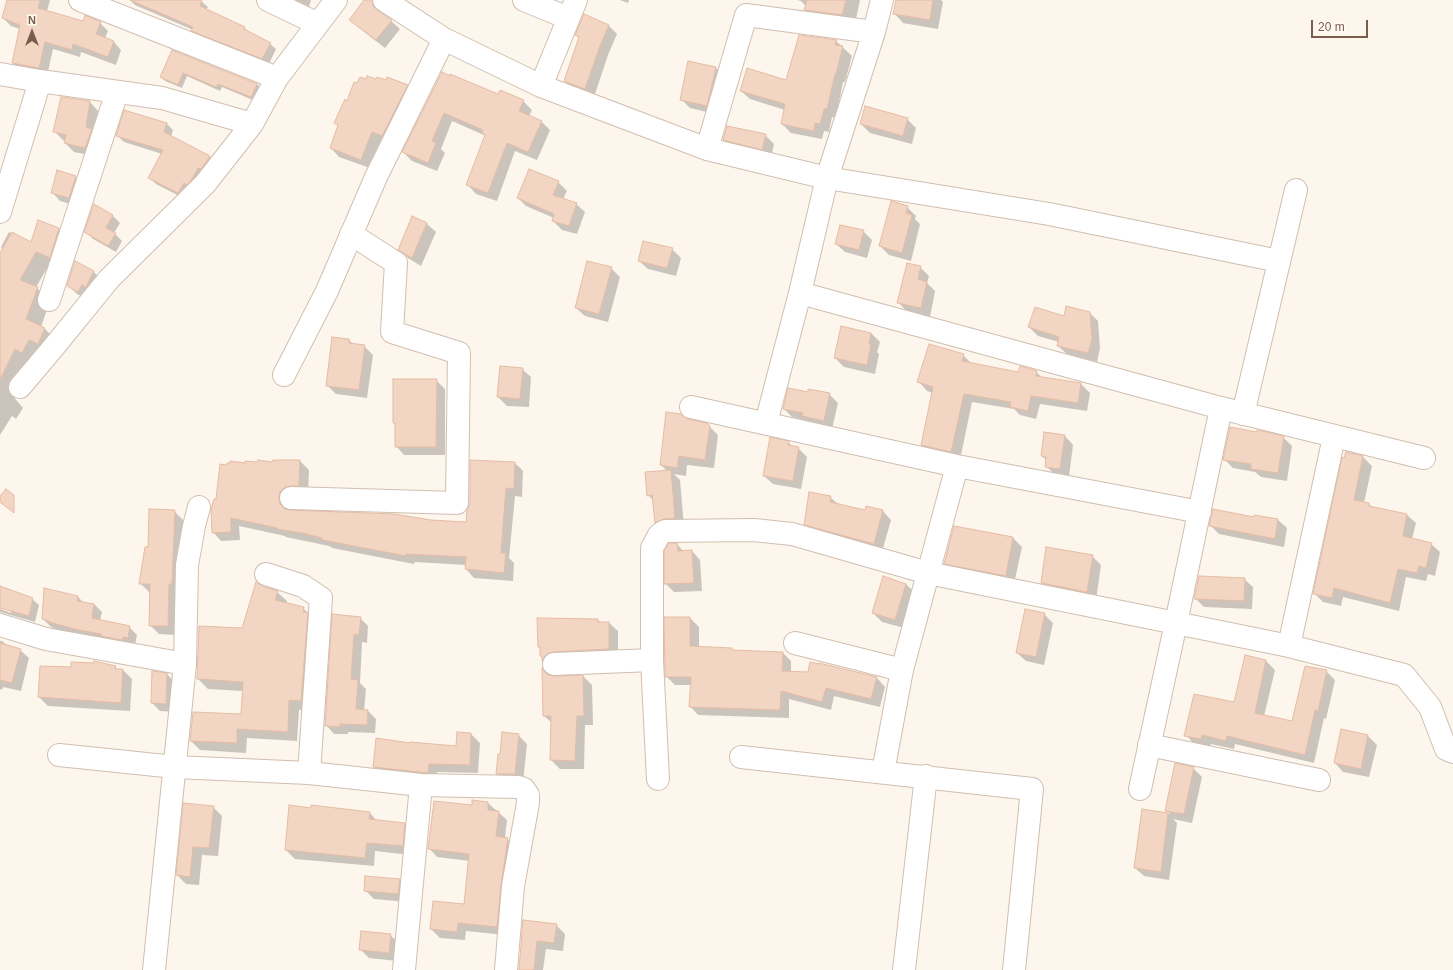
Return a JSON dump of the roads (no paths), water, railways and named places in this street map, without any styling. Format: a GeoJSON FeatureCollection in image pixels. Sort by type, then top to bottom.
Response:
{"type":"FeatureCollection","features":[{"type":"Feature","properties":{"kind":"street"},"geometry":{"type":"LineString","coordinates":[[80,0],[277,78]]}},
{"type":"Feature","properties":{"kind":"street"},"geometry":{"type":"LineString","coordinates":[[268,0],[318,24]]}},
{"type":"Feature","properties":{"kind":"street"},"geometry":{"type":"LineString","coordinates":[[20,387],[109,279],[205,184],[252,124],[277,78],[336,0]]}},
{"type":"Feature","properties":{"kind":"street"},"geometry":{"type":"LineString","coordinates":[[384,0],[444,39],[541,86],[707,149],[827,178],[1049,214],[1279,260]]}},
{"type":"Feature","properties":{"kind":"street"},"geometry":{"type":"LineString","coordinates":[[524,0],[572,9],[541,86]]}},
{"type":"Feature","properties":{"kind":"street"},"geometry":{"type":"LineString","coordinates":[[766,423],[800,293],[827,178],[874,32],[882,0]]}},
{"type":"Feature","properties":{"kind":"street"},"geometry":{"type":"LineString","coordinates":[[707,149],[746,15],[874,32]]}},
{"type":"Feature","properties":{"kind":"street"},"geometry":{"type":"LineString","coordinates":[[284,375],[327,291],[376,177],[444,39]]}},
{"type":"Feature","properties":{"kind":"street"},"geometry":{"type":"LineString","coordinates":[[0,74],[162,98],[252,124]]}},
{"type":"Feature","properties":{"kind":"street"},"geometry":{"type":"LineString","coordinates":[[0,212],[40,81]]}},
{"type":"Feature","properties":{"kind":"street"},"geometry":{"type":"LineString","coordinates":[[49,300],[116,92]]}},
{"type":"Feature","properties":{"kind":"street"},"geometry":{"type":"LineString","coordinates":[[1243,414],[1296,190]]}},
{"type":"Feature","properties":{"kind":"street"},"geometry":{"type":"LineString","coordinates":[[291,498],[457,503],[459,352],[392,332],[396,263],[351,234]]}},
{"type":"Feature","properties":{"kind":"street"},"geometry":{"type":"LineString","coordinates":[[800,293],[1243,414],[1424,458]]}},
{"type":"Feature","properties":{"kind":"street"},"geometry":{"type":"LineString","coordinates":[[692,407],[957,466],[1200,512]]}},
{"type":"Feature","properties":{"kind":"street"},"geometry":{"type":"LineString","coordinates":[[1140,789],[1221,408]]}},
{"type":"Feature","properties":{"kind":"street"},"geometry":{"type":"LineString","coordinates":[[1288,646],[1334,437]]}},
{"type":"Feature","properties":{"kind":"street"},"geometry":{"type":"LineString","coordinates":[[883,772],[902,670],[957,466]]}},
{"type":"Feature","properties":{"kind":"street"},"geometry":{"type":"LineString","coordinates":[[154,970],[185,664],[187,565],[199,507]]}},
{"type":"Feature","properties":{"kind":"street"},"geometry":{"type":"LineString","coordinates":[[658,779],[652,660],[652,548],[659,535],[665,531],[754,530],[792,534],[928,574],[1288,646],[1404,675],[1430,707],[1446,749],[1453,752]]}},
{"type":"Feature","properties":{"kind":"street"},"geometry":{"type":"LineString","coordinates":[[266,574],[303,586],[321,598],[309,773]]}},
{"type":"Feature","properties":{"kind":"street"},"geometry":{"type":"LineString","coordinates":[[0,625],[46,639],[185,664]]}},
{"type":"Feature","properties":{"kind":"street"},"geometry":{"type":"LineString","coordinates":[[795,643],[902,670]]}},
{"type":"Feature","properties":{"kind":"street"},"geometry":{"type":"LineString","coordinates":[[554,664],[652,660]]}},
{"type":"Feature","properties":{"kind":"street"},"geometry":{"type":"LineString","coordinates":[[1149,745],[1319,780]]}},
{"type":"Feature","properties":{"kind":"street"},"geometry":{"type":"LineString","coordinates":[[59,755],[175,767],[309,773],[421,785],[518,787],[524,789],[528,795],[528,803],[513,886],[506,970]]}},
{"type":"Feature","properties":{"kind":"street"},"geometry":{"type":"LineString","coordinates":[[741,757],[1032,788],[1014,970]]}},
{"type":"Feature","properties":{"kind":"street"},"geometry":{"type":"LineString","coordinates":[[904,970],[926,776]]}},
{"type":"Feature","properties":{"kind":"street"},"geometry":{"type":"LineString","coordinates":[[404,970],[421,785]]}}]}
